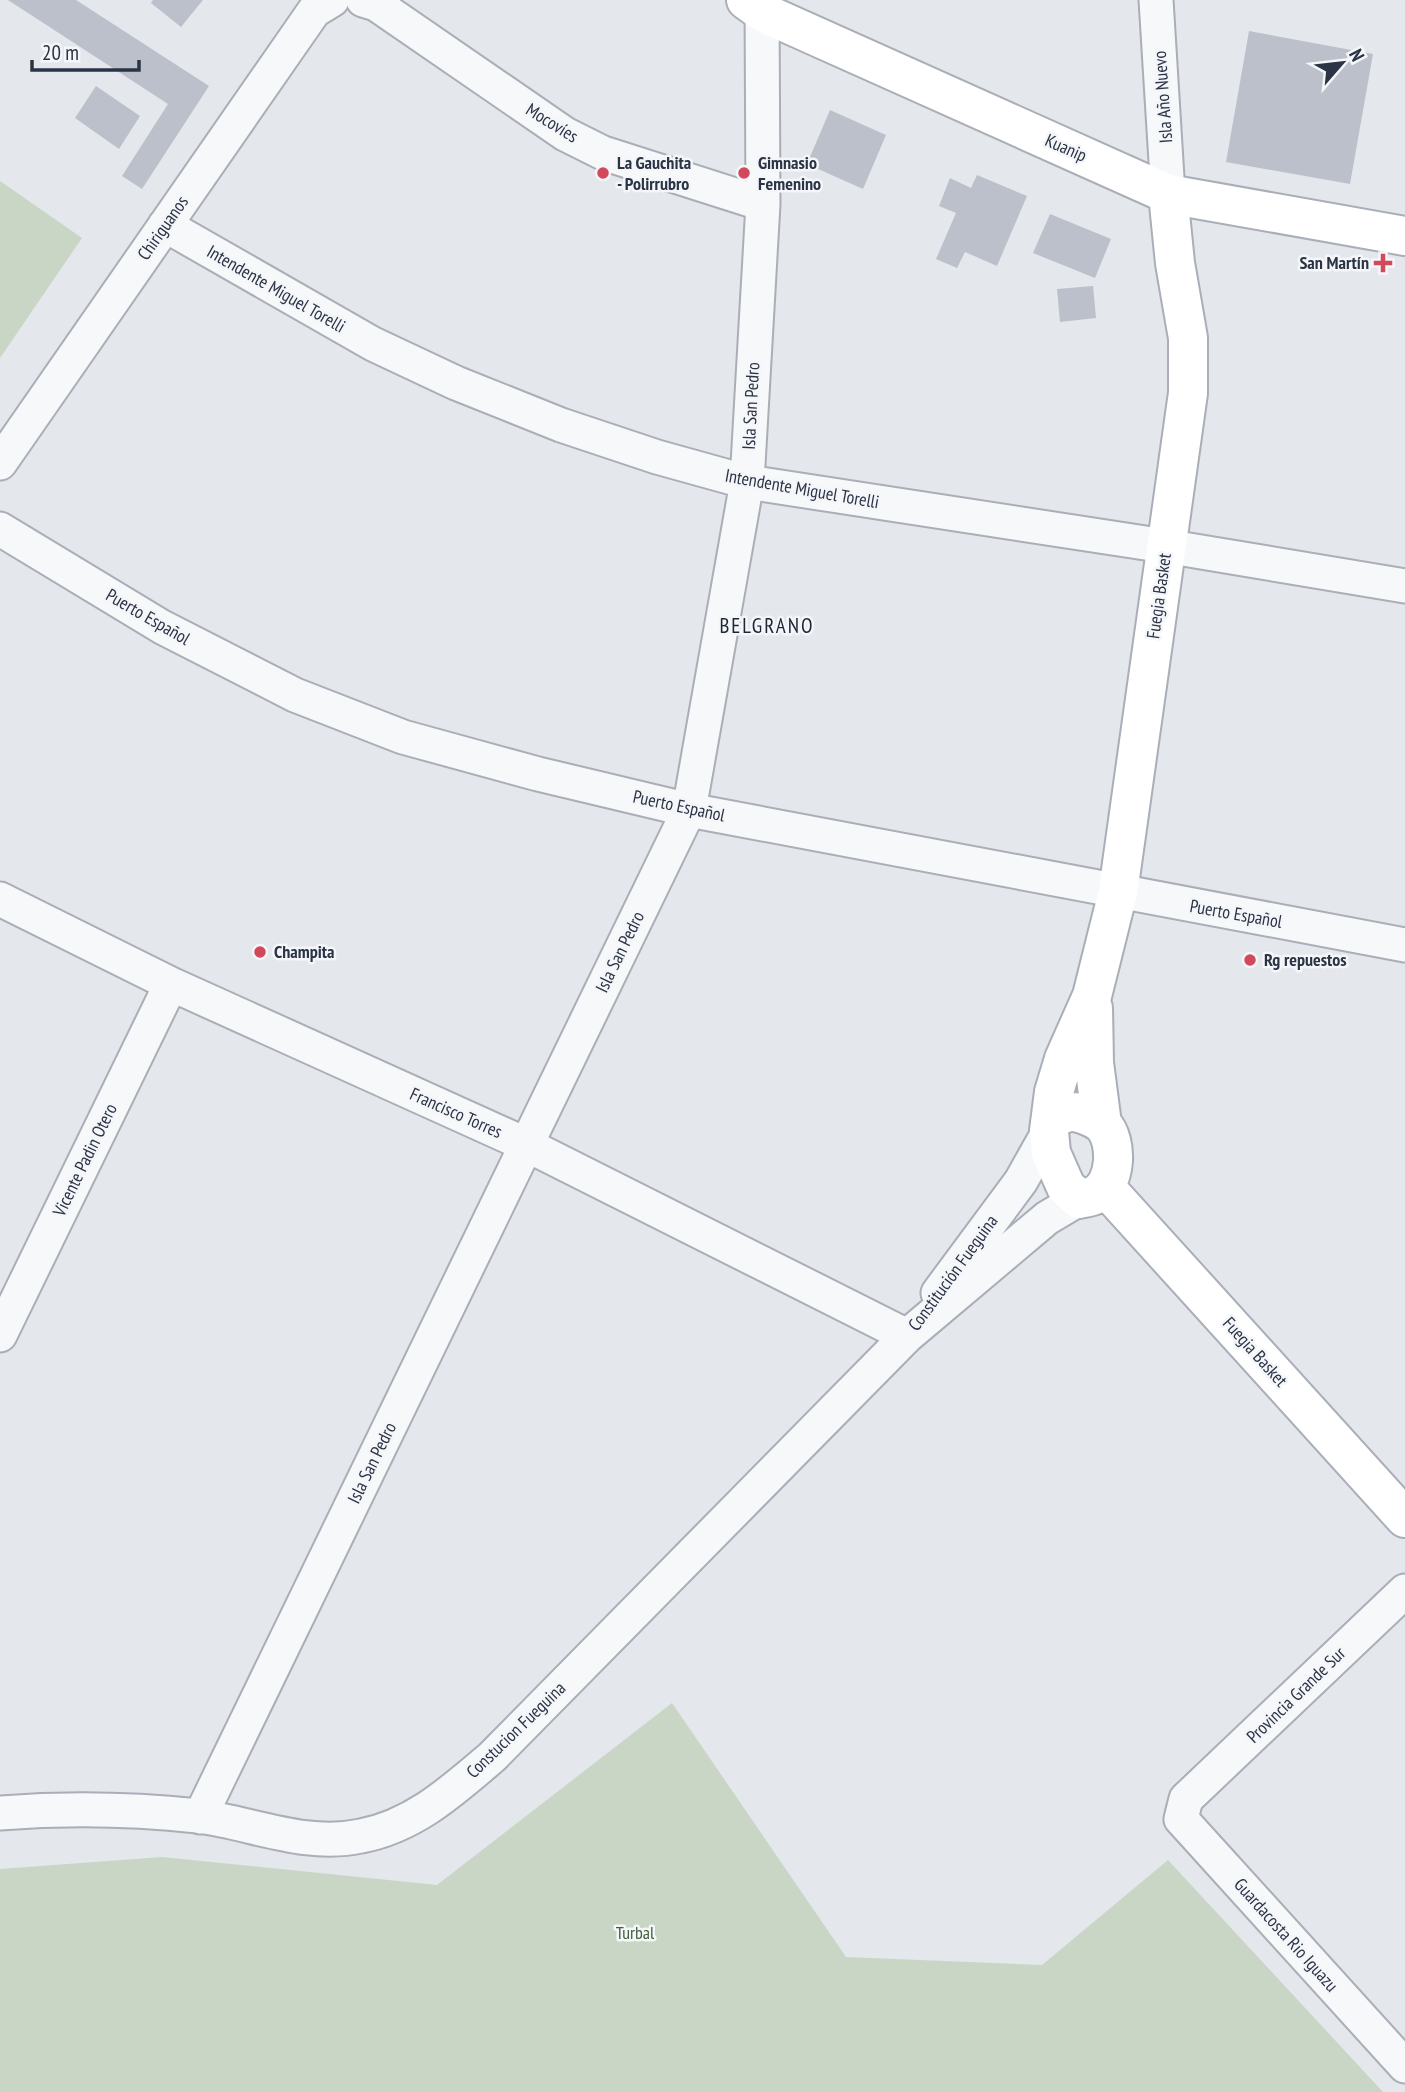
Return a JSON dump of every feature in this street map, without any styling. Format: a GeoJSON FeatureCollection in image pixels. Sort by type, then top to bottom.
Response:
{"type":"FeatureCollection","features":[{"type":"Feature","properties":{"kind":"main road","name":"Kuanip"},"geometry":{"type":"LineString","coordinates":[[757,4],[1168,194],[1405,236]]}},
{"type":"Feature","properties":{"kind":"main road","name":"Fuegia Basket"},"geometry":{"type":"LineString","coordinates":[[1050,1125],[1054,1092],[1092,996],[1118,892],[1188,393],[1188,338],[1175,263],[1168,194]]}},
{"type":"Feature","properties":{"kind":"main road","name":"Fuegia Basket"},"geometry":{"type":"LineString","coordinates":[[1092,996],[1094,1063],[1102,1124]]}},
{"type":"Feature","properties":{"kind":"main road"},"geometry":{"type":"LineString","coordinates":[[1071,1112],[1102,1124],[1111,1143],[1113,1166],[1092,1193],[1066,1187],[1051,1153],[1050,1125],[1071,1112]]}},
{"type":"Feature","properties":{"kind":"main road","name":"Fuegia Basket"},"geometry":{"type":"LineString","coordinates":[[1092,1193],[1405,1518]]}},
{"type":"Feature","properties":{"kind":"street","name":"Chiriguanos"},"geometry":{"type":"LineString","coordinates":[[0,463],[314,11],[332,0]]}},
{"type":"Feature","properties":{"kind":"street","name":"Mocovíes"},"geometry":{"type":"LineString","coordinates":[[363,0],[376,4],[565,134],[603,153],[763,204]]}},
{"type":"Feature","properties":{"kind":"street","name":"Isla Año Nuevo"},"geometry":{"type":"LineString","coordinates":[[1156,0],[1168,194]]}},
{"type":"Feature","properties":{"kind":"street","name":"Isla San Pedro"},"geometry":{"type":"LineString","coordinates":[[200,1816],[689,810],[747,482],[763,204],[757,4]]}},
{"type":"Feature","properties":{"kind":"street","name":"Intendente Miguel Torelli"},"geometry":{"type":"LineString","coordinates":[[165,225],[373,344],[456,383],[585,433],[657,457],[747,482],[1405,586]]}},
{"type":"Feature","properties":{"kind":"street","name":"Puerto Español"},"geometry":{"type":"LineString","coordinates":[[0,529],[162,627],[295,695],[403,737],[538,775],[689,810],[1405,945]]}},
{"type":"Feature","properties":{"kind":"street","name":"Francisco Torres"},"geometry":{"type":"LineString","coordinates":[[0,899],[171,984],[527,1145],[907,1336]]}},
{"type":"Feature","properties":{"kind":"street","name":"Vicente Padin Otero"},"geometry":{"type":"LineString","coordinates":[[0,1335],[171,984]]}},
{"type":"Feature","properties":{"kind":"street","name":"Constitución Fueguina"},"geometry":{"type":"LineString","coordinates":[[907,1336],[1021,1181],[1050,1125]]}},
{"type":"Feature","properties":{"kind":"street","name":"Constitución Fueguina"},"geometry":{"type":"LineString","coordinates":[[907,1336],[1047,1218],[1092,1193]]}},
{"type":"Feature","properties":{"kind":"street","name":"Constucion Fueguina"},"geometry":{"type":"LineString","coordinates":[[0,1813],[113,1810],[200,1816],[303,1839],[360,1837],[405,1822],[444,1798],[492,1757],[907,1336]]}},
{"type":"Feature","properties":{"kind":"street","name":"Provincia Grande Sur"},"geometry":{"type":"LineString","coordinates":[[1186,1800],[1405,1591]]}},
{"type":"Feature","properties":{"kind":"street","name":"Guardacosta Rio Iguazu"},"geometry":{"type":"LineString","coordinates":[[1186,1800],[1181,1819],[1405,2066]]}},
{"type":"Feature","properties":{"kind":"green space"},"geometry":{"type":"Polygon","coordinates":[[[0,181],[82,238],[0,358],[0,181]]]}},
{"type":"Feature","properties":{"kind":"green space","name":"Turbal"},"geometry":{"type":"Polygon","coordinates":[[[672,1703],[846,1957],[1042,1965],[1168,1860],[1383,2092],[0,2092],[0,1869],[162,1857],[437,1885],[672,1703]]]}},
{"type":"Feature","properties":{"kind":"building"},"geometry":{"type":"Polygon","coordinates":[[[8,0],[76,0],[209,86],[142,189],[122,176],[168,104],[8,0]]]}},
{"type":"Feature","properties":{"kind":"building"},"geometry":{"type":"Polygon","coordinates":[[[153,0],[203,0],[181,27],[151,3],[153,0]]]}},
{"type":"Feature","properties":{"kind":"building"},"geometry":{"type":"Polygon","coordinates":[[[1249,31],[1373,54],[1350,184],[1226,162],[1249,31]]]}},
{"type":"Feature","properties":{"kind":"building"},"geometry":{"type":"Polygon","coordinates":[[[96,86],[140,116],[119,149],[75,118],[96,86]]]}},
{"type":"Feature","properties":{"kind":"building"},"geometry":{"type":"Polygon","coordinates":[[[830,110],[886,135],[863,189],[807,164],[830,110]]]}},
{"type":"Feature","properties":{"kind":"building"},"geometry":{"type":"Polygon","coordinates":[[[977,175],[1027,196],[997,266],[965,252],[957,268],[936,259],[956,213],[939,206],[950,178],[971,188],[977,175]]]}},
{"type":"Feature","properties":{"kind":"building"},"geometry":{"type":"Polygon","coordinates":[[[1050,214],[1111,239],[1095,278],[1033,253],[1050,214]]]}},
{"type":"Feature","properties":{"kind":"building"},"geometry":{"type":"Polygon","coordinates":[[[1093,286],[1096,318],[1060,322],[1057,289],[1093,286]]]}},
{"type":"Feature","properties":{"kind":"place","name":"La Gauchita - Polirrubro"},"geometry":{"type":"Point","coordinates":[603,173]}},
{"type":"Feature","properties":{"kind":"place","name":"Gimnasio Femenino"},"geometry":{"type":"Point","coordinates":[744,173]}},
{"type":"Feature","properties":{"kind":"place","name":"San Martín"},"geometry":{"type":"Point","coordinates":[1383,263]}},
{"type":"Feature","properties":{"kind":"place","name":"Champita"},"geometry":{"type":"Point","coordinates":[260,952]}},
{"type":"Feature","properties":{"kind":"place","name":"Rg repuestos"},"geometry":{"type":"Point","coordinates":[1250,960]}},
{"type":"Feature","properties":{"kind":"district","name":"BELGRANO"},"geometry":{"type":"Point","coordinates":[767,626]}}]}
